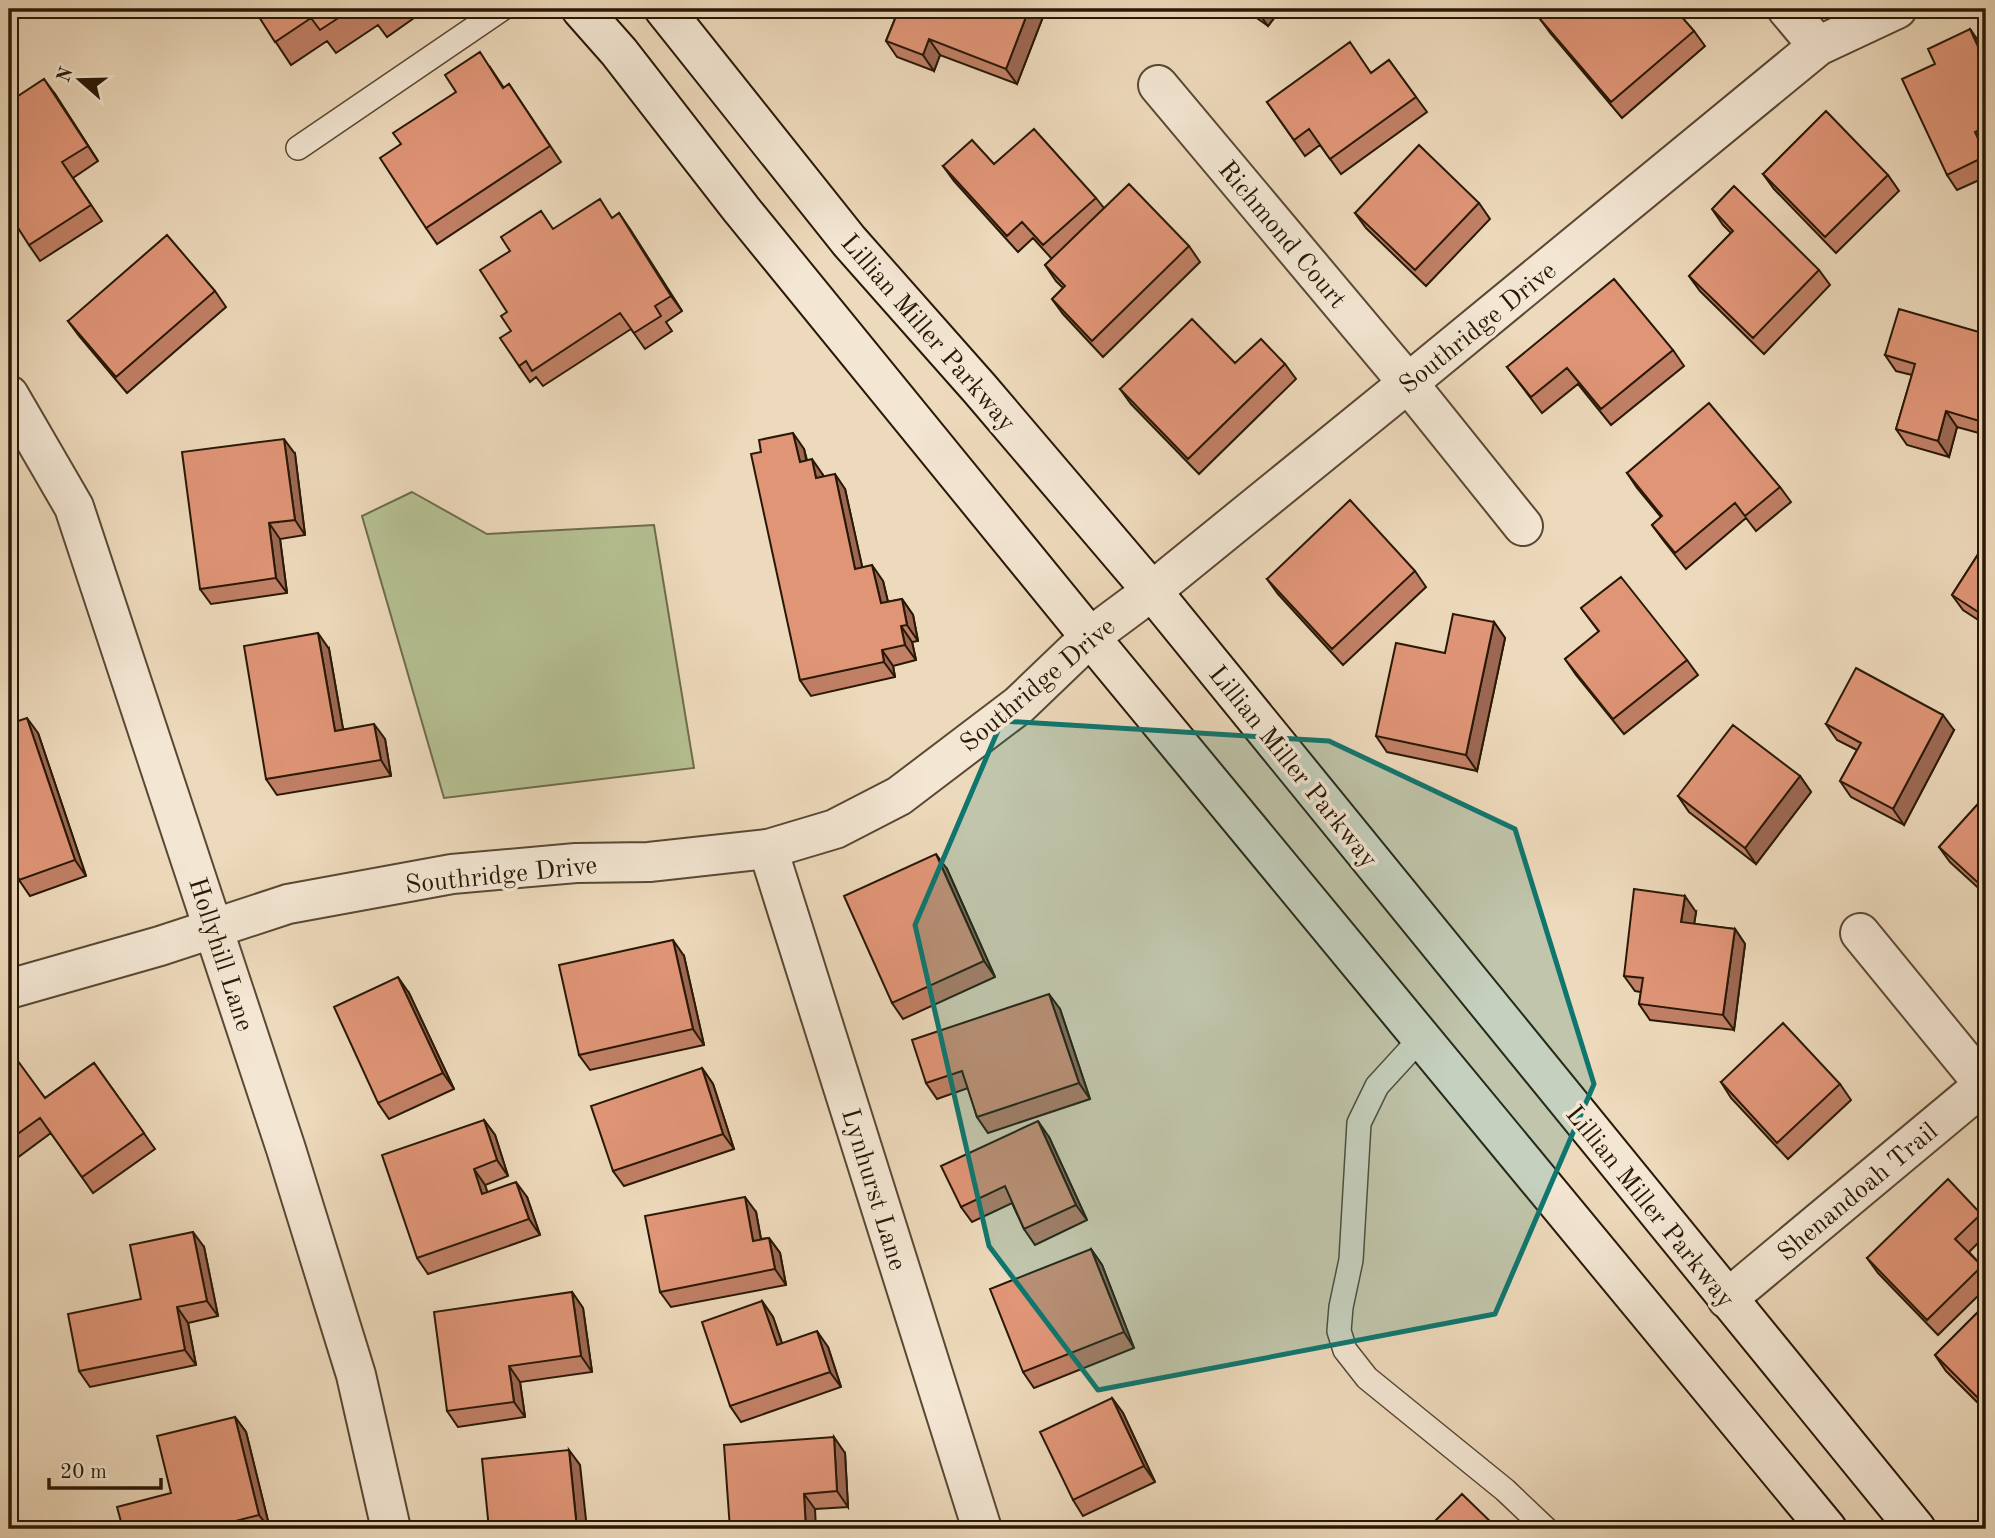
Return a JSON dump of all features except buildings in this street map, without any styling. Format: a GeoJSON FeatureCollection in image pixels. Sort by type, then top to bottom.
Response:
{"type":"FeatureCollection","features":[{"type":"Feature","properties":{"kind":"street"},"geometry":{"type":"LineString","coordinates":[[581,9],[619,52],[741,209],[1420,1039],[1827,1529]]}},
{"type":"Feature","properties":{"kind":"street","name":"Lillian Miller Parkway"},"geometry":{"type":"LineString","coordinates":[[664,9],[849,241],[980,389],[1152,591],[1916,1529]]}},
{"type":"Feature","properties":{"kind":"street"},"geometry":{"type":"LineString","coordinates":[[1787,9],[1818,46]]}},
{"type":"Feature","properties":{"kind":"street","name":"Southridge Drive"},"geometry":{"type":"LineString","coordinates":[[9,989],[160,946],[288,904],[452,874],[576,863],[649,862],[768,849],[835,829],[899,796],[1019,705],[1090,636],[1152,591],[1409,383],[1818,46],[1897,9]]}},
{"type":"Feature","properties":{"kind":"street","name":"Richmond Court"},"geometry":{"type":"LineString","coordinates":[[1158,85],[1409,383],[1524,526]]}},
{"type":"Feature","properties":{"kind":"street","name":"Hollyhill Lane"},"geometry":{"type":"LineString","coordinates":[[9,395],[74,507],[286,1149],[356,1376],[391,1529]]}},
{"type":"Feature","properties":{"kind":"street","name":"Lynhurst Lane"},"geometry":{"type":"LineString","coordinates":[[768,849],[982,1529]]}},
{"type":"Feature","properties":{"kind":"street"},"geometry":{"type":"LineString","coordinates":[[1860,933],[1986,1085]]}},
{"type":"Feature","properties":{"kind":"street","name":"Shenandoah Trail"},"geometry":{"type":"LineString","coordinates":[[1727,1299],[1986,1085]]}},
{"type":"Feature","properties":{"kind":"lane"},"geometry":{"type":"LineString","coordinates":[[298,148],[502,9]]}},
{"type":"Feature","properties":{"kind":"lane"},"geometry":{"type":"LineString","coordinates":[[1420,1039],[1377,1086],[1359,1123],[1351,1260],[1339,1331],[1345,1350],[1367,1378],[1505,1490],[1546,1529]]}},
{"type":"Feature","properties":{"kind":"highlighted area"},"geometry":{"type":"Polygon","coordinates":[[[1002,721],[1329,741],[1515,829],[1594,1084],[1495,1314],[1098,1390],[989,1246],[915,925],[1002,721]]]}},
{"type":"Feature","properties":{"kind":"green space"},"geometry":{"type":"Polygon","coordinates":[[[412,492],[487,534],[654,525],[694,768],[444,798],[362,516],[412,492]]]}}]}
